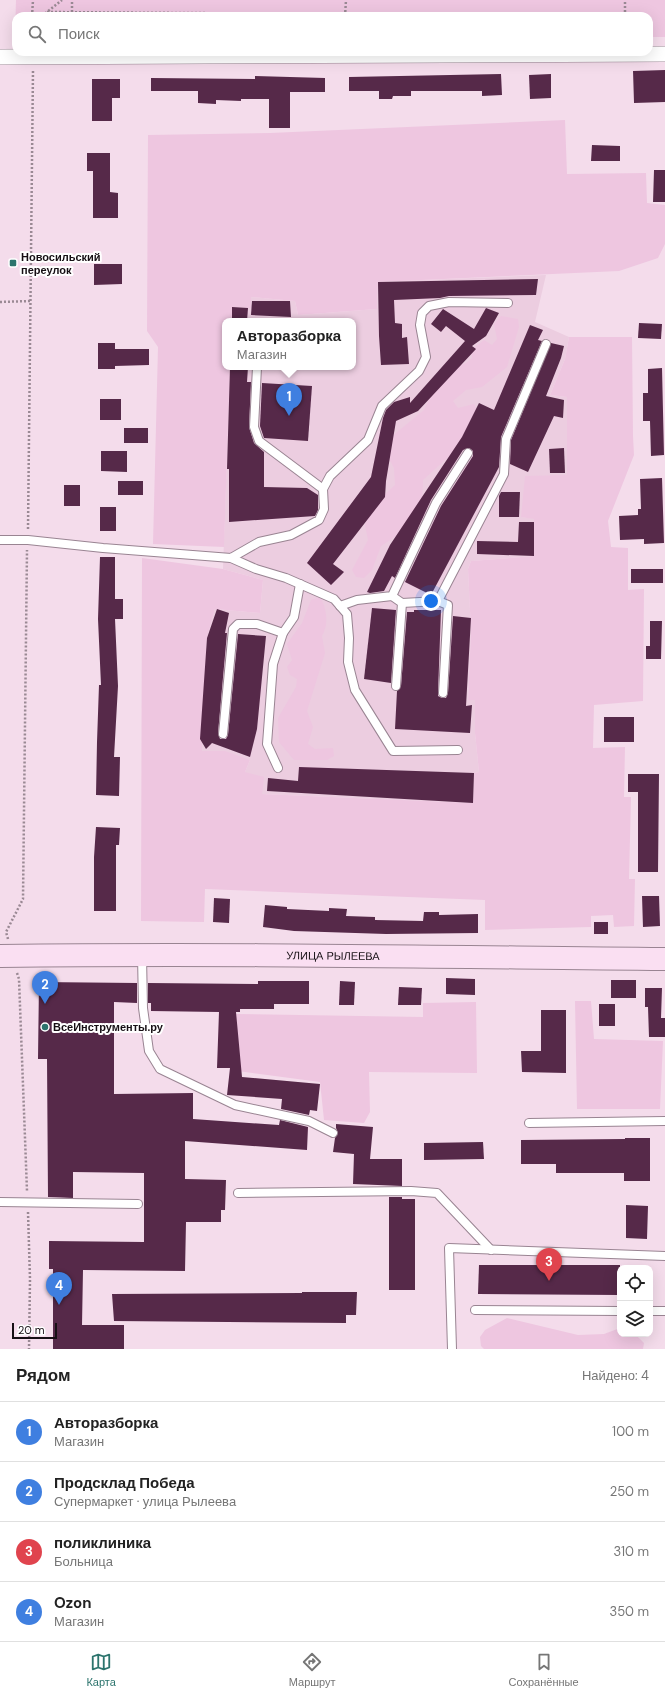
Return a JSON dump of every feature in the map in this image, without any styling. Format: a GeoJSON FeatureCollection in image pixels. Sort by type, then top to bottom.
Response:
{"type":"FeatureCollection","features":[{"type":"Feature","properties":{"kind":"street"},"geometry":{"type":"LineString","coordinates":[[653,54],[665,54]]}},
{"type":"Feature","properties":{"kind":"street"},"geometry":{"type":"LineString","coordinates":[[0,57],[33,56]]}},
{"type":"Feature","properties":{"kind":"street","name":"УЛИЦА РЫЛЕЕВА"},"geometry":{"type":"LineString","coordinates":[[6,956],[142,955],[665,960]]}},
{"type":"Feature","properties":{"kind":"lane"},"geometry":{"type":"LineString","coordinates":[[231,558],[259,542],[292,535],[319,520],[324,509],[323,489],[330,476],[368,440],[382,406],[419,371],[426,357],[420,325],[422,313],[429,306],[449,302],[508,303]]}},
{"type":"Feature","properties":{"kind":"lane"},"geometry":{"type":"LineString","coordinates":[[438,601],[504,474],[506,439],[546,344]]}},
{"type":"Feature","properties":{"kind":"lane"},"geometry":{"type":"LineString","coordinates":[[257,370],[254,427],[259,441],[323,489]]}},
{"type":"Feature","properties":{"kind":"lane"},"geometry":{"type":"LineString","coordinates":[[392,596],[436,503],[468,453]]}},
{"type":"Feature","properties":{"kind":"lane"},"geometry":{"type":"LineString","coordinates":[[0,540],[28,540],[96,548],[231,558],[256,569],[286,578],[334,599],[347,614],[349,638],[348,662],[355,690],[393,751],[458,750]]}},
{"type":"Feature","properties":{"kind":"lane"},"geometry":{"type":"LineString","coordinates":[[278,768],[267,744],[274,664],[283,633],[294,617],[300,584]]}},
{"type":"Feature","properties":{"kind":"lane"},"geometry":{"type":"LineString","coordinates":[[340,606],[357,600],[392,596],[402,603],[438,601],[448,605],[444,693]]}},
{"type":"Feature","properties":{"kind":"lane"},"geometry":{"type":"LineString","coordinates":[[396,686],[402,603]]}},
{"type":"Feature","properties":{"kind":"lane"},"geometry":{"type":"LineString","coordinates":[[223,734],[233,629],[238,624],[258,624],[283,633]]}},
{"type":"Feature","properties":{"kind":"lane"},"geometry":{"type":"LineString","coordinates":[[142,955],[143,1008],[149,1051],[160,1069],[235,1105],[309,1121],[333,1133]]}},
{"type":"Feature","properties":{"kind":"lane"},"geometry":{"type":"LineString","coordinates":[[529,1123],[665,1121]]}},
{"type":"Feature","properties":{"kind":"lane"},"geometry":{"type":"LineString","coordinates":[[238,1193],[411,1191],[437,1193],[491,1250]]}},
{"type":"Feature","properties":{"kind":"lane"},"geometry":{"type":"LineString","coordinates":[[0,1202],[138,1204]]}},
{"type":"Feature","properties":{"kind":"lane"},"geometry":{"type":"LineString","coordinates":[[452,1349],[450,1248],[665,1256]]}},
{"type":"Feature","properties":{"kind":"lane"},"geometry":{"type":"LineString","coordinates":[[475,1310],[617,1310]]}},
{"type":"Feature","properties":{"kind":"lane"},"geometry":{"type":"LineString","coordinates":[[653,1311],[665,1311]]}},
{"type":"Feature","properties":{"kind":"path"},"geometry":{"type":"LineString","coordinates":[[32,12],[33,0]]}},
{"type":"Feature","properties":{"kind":"path"},"geometry":{"type":"LineString","coordinates":[[47,12],[62,0]]}},
{"type":"Feature","properties":{"kind":"path"},"geometry":{"type":"LineString","coordinates":[[47,12],[72,12],[72,0]]}},
{"type":"Feature","properties":{"kind":"path"},"geometry":{"type":"LineString","coordinates":[[345,12],[346,0]]}},
{"type":"Feature","properties":{"kind":"path"},"geometry":{"type":"LineString","coordinates":[[625,0],[625,12]]}},
{"type":"Feature","properties":{"kind":"path"},"geometry":{"type":"LineString","coordinates":[[28,1349],[30,1279],[19,979],[6,956],[6,932],[24,899],[33,56]]}},
{"type":"Feature","properties":{"kind":"path"},"geometry":{"type":"LineString","coordinates":[[0,302],[30,301]]}},
{"type":"Feature","properties":{"kind":"shaded area"},"geometry":{"type":"Polygon","coordinates":[[[16,0],[665,0],[665,37],[653,37],[653,12],[16,12],[16,0]]]}},
{"type":"Feature","properties":{"kind":"shaded area"},"geometry":{"type":"Polygon","coordinates":[[[565,120],[567,174],[646,173],[647,203],[665,205],[665,244],[658,258],[619,271],[378,282],[377,309],[298,315],[295,301],[251,297],[251,308],[232,307],[232,318],[222,318],[222,370],[230,370],[224,547],[153,544],[158,347],[147,331],[148,135],[270,133],[565,120]]]}},
{"type":"Feature","properties":{"kind":"shaded area"},"geometry":{"type":"Polygon","coordinates":[[[546,275],[535,322],[569,337],[565,359],[550,395],[567,397],[567,475],[521,517],[534,518],[534,556],[471,561],[468,569],[471,632],[468,700],[475,699],[475,733],[479,772],[474,773],[473,803],[262,794],[245,772],[250,760],[202,751],[207,638],[215,609],[260,613],[263,580],[223,569],[230,370],[356,370],[356,318],[232,318],[232,307],[250,297],[295,301],[298,315],[377,309],[378,282],[546,275]]]}},
{"type":"Feature","properties":{"kind":"shaded area"},"geometry":{"type":"Polygon","coordinates":[[[501,316],[518,319],[519,327],[507,367],[482,387],[466,390],[453,401],[458,408],[474,404],[478,412],[466,441],[423,480],[422,505],[401,533],[381,546],[372,570],[364,578],[356,577],[352,570],[368,540],[365,525],[370,508],[395,485],[394,468],[386,453],[391,437],[424,410],[441,373],[466,363],[472,358],[471,350],[484,340],[492,345],[497,339],[494,324],[501,316]]]}},
{"type":"Feature","properties":{"kind":"shaded area"},"geometry":{"type":"Polygon","coordinates":[[[569,337],[632,337],[634,455],[608,521],[611,547],[628,548],[628,590],[644,589],[643,701],[594,705],[593,748],[625,747],[624,797],[631,797],[629,879],[635,879],[634,926],[614,927],[613,915],[591,916],[591,927],[485,930],[485,900],[205,889],[204,922],[141,921],[142,558],[223,569],[263,580],[260,613],[215,609],[207,638],[202,751],[225,751],[250,760],[245,772],[264,777],[262,794],[473,803],[474,773],[479,772],[475,733],[475,700],[468,700],[471,632],[468,569],[471,561],[534,556],[534,519],[521,517],[525,476],[567,475],[567,397],[550,395],[565,359],[569,337]]]}},
{"type":"Feature","properties":{"kind":"shaded area"},"geometry":{"type":"Polygon","coordinates":[[[320,597],[326,611],[326,627],[322,636],[325,653],[307,711],[313,727],[308,744],[315,749],[333,748],[334,756],[327,760],[294,760],[279,742],[278,718],[296,687],[297,679],[290,675],[287,667],[292,660],[287,644],[302,623],[311,600],[320,597]]]}},
{"type":"Feature","properties":{"kind":"shaded area"},"geometry":{"type":"Polygon","coordinates":[[[575,1001],[591,1001],[594,1039],[663,1041],[660,1109],[577,1109],[575,1001]]]}},
{"type":"Feature","properties":{"kind":"shaded area"},"geometry":{"type":"Polygon","coordinates":[[[476,1002],[477,1073],[369,1072],[370,1112],[364,1123],[324,1120],[320,1082],[238,1071],[236,1014],[423,1017],[423,1003],[476,1002]]]}},
{"type":"Feature","properties":{"kind":"shaded area"},"geometry":{"type":"Polygon","coordinates":[[[507,1318],[578,1335],[604,1334],[617,1329],[617,1337],[638,1337],[644,1343],[643,1349],[484,1349],[481,1346],[480,1337],[485,1330],[507,1318]]]}},
{"type":"Feature","properties":{"kind":"building"},"geometry":{"type":"Polygon","coordinates":[[[665,70],[665,102],[634,103],[633,71],[665,70]]]}},
{"type":"Feature","properties":{"kind":"building"},"geometry":{"type":"Polygon","coordinates":[[[501,74],[502,95],[482,96],[482,91],[411,91],[411,96],[393,96],[392,99],[379,99],[379,91],[349,91],[349,77],[501,74]]]}},
{"type":"Feature","properties":{"kind":"building"},"geometry":{"type":"Polygon","coordinates":[[[551,74],[551,98],[530,99],[529,75],[551,74]]]}},
{"type":"Feature","properties":{"kind":"building"},"geometry":{"type":"Polygon","coordinates":[[[255,76],[325,78],[325,92],[290,92],[290,128],[269,128],[269,99],[241,99],[241,101],[216,100],[216,104],[198,103],[198,91],[151,91],[151,78],[255,79],[255,76]]]}},
{"type":"Feature","properties":{"kind":"building"},"geometry":{"type":"Polygon","coordinates":[[[92,79],[120,79],[120,98],[112,98],[112,121],[92,121],[92,79]]]}},
{"type":"Feature","properties":{"kind":"building"},"geometry":{"type":"Polygon","coordinates":[[[592,145],[620,146],[620,161],[591,161],[592,145]]]}},
{"type":"Feature","properties":{"kind":"building"},"geometry":{"type":"Polygon","coordinates":[[[87,153],[110,153],[110,192],[118,193],[118,218],[93,218],[93,171],[87,171],[87,153]]]}},
{"type":"Feature","properties":{"kind":"building"},"geometry":{"type":"Polygon","coordinates":[[[654,170],[665,170],[665,202],[653,202],[654,170]]]}},
{"type":"Feature","properties":{"kind":"building"},"geometry":{"type":"Polygon","coordinates":[[[94,264],[122,264],[122,284],[94,285],[94,264]]]}},
{"type":"Feature","properties":{"kind":"building"},"geometry":{"type":"Polygon","coordinates":[[[538,279],[536,295],[449,296],[440,298],[394,300],[395,323],[402,324],[402,338],[407,337],[409,364],[381,365],[378,282],[538,279]]]}},
{"type":"Feature","properties":{"kind":"building"},"geometry":{"type":"Polygon","coordinates":[[[252,301],[290,301],[291,317],[251,315],[252,301]]]}},
{"type":"Feature","properties":{"kind":"building"},"geometry":{"type":"Polygon","coordinates":[[[232,307],[248,308],[247,318],[232,318],[232,307]]]}},
{"type":"Feature","properties":{"kind":"building"},"geometry":{"type":"Polygon","coordinates":[[[486,308],[499,313],[486,336],[472,346],[476,349],[418,411],[396,421],[386,481],[385,497],[333,564],[344,572],[331,585],[307,563],[371,477],[386,410],[394,402],[410,397],[410,403],[465,341],[446,326],[441,332],[431,324],[443,309],[474,329],[486,308]]]}},
{"type":"Feature","properties":{"kind":"building"},"geometry":{"type":"Polygon","coordinates":[[[639,323],[662,324],[661,339],[638,338],[639,323]]]}},
{"type":"Feature","properties":{"kind":"building"},"geometry":{"type":"Polygon","coordinates":[[[530,325],[543,330],[538,340],[542,341],[501,437],[499,467],[431,595],[405,582],[441,506],[473,456],[473,451],[469,448],[463,450],[431,500],[395,578],[392,576],[384,591],[367,592],[390,545],[462,437],[479,403],[494,410],[530,325]]]}},
{"type":"Feature","properties":{"kind":"building"},"geometry":{"type":"Polygon","coordinates":[[[98,343],[115,343],[115,349],[149,349],[149,365],[115,366],[115,369],[98,369],[98,343]]]}},
{"type":"Feature","properties":{"kind":"building"},"geometry":{"type":"Polygon","coordinates":[[[551,343],[564,346],[561,358],[546,396],[564,400],[563,418],[554,416],[528,472],[510,464],[511,440],[551,343]]]}},
{"type":"Feature","properties":{"kind":"building"},"geometry":{"type":"Polygon","coordinates":[[[662,368],[664,455],[651,456],[650,421],[643,421],[643,393],[648,393],[648,369],[662,368]]]}},
{"type":"Feature","properties":{"kind":"building"},"geometry":{"type":"Polygon","coordinates":[[[230,370],[248,370],[247,382],[251,382],[249,427],[254,443],[264,452],[264,487],[307,488],[318,495],[318,510],[315,516],[229,522],[229,469],[227,469],[230,370]]]}},
{"type":"Feature","properties":{"kind":"building"},"geometry":{"type":"Polygon","coordinates":[[[262,383],[312,386],[308,441],[264,438],[260,426],[262,383]]]}},
{"type":"Feature","properties":{"kind":"building"},"geometry":{"type":"Polygon","coordinates":[[[100,399],[121,399],[121,420],[100,420],[100,399]]]}},
{"type":"Feature","properties":{"kind":"building"},"geometry":{"type":"Polygon","coordinates":[[[124,428],[148,428],[148,443],[124,443],[124,428]]]}},
{"type":"Feature","properties":{"kind":"building"},"geometry":{"type":"Polygon","coordinates":[[[564,448],[565,473],[550,473],[549,449],[564,448]]]}},
{"type":"Feature","properties":{"kind":"building"},"geometry":{"type":"Polygon","coordinates":[[[101,451],[127,451],[127,472],[101,471],[101,451]]]}},
{"type":"Feature","properties":{"kind":"building"},"geometry":{"type":"Polygon","coordinates":[[[662,478],[664,543],[644,544],[644,539],[620,540],[619,516],[638,515],[638,509],[641,509],[640,479],[662,478]]]}},
{"type":"Feature","properties":{"kind":"building"},"geometry":{"type":"Polygon","coordinates":[[[118,481],[143,481],[143,495],[118,495],[118,481]]]}},
{"type":"Feature","properties":{"kind":"building"},"geometry":{"type":"Polygon","coordinates":[[[64,485],[80,485],[80,506],[64,506],[64,485]]]}},
{"type":"Feature","properties":{"kind":"building"},"geometry":{"type":"Polygon","coordinates":[[[501,492],[520,492],[519,517],[499,517],[499,496],[501,492]]]}},
{"type":"Feature","properties":{"kind":"building"},"geometry":{"type":"Polygon","coordinates":[[[100,507],[116,507],[116,531],[100,531],[100,507]]]}},
{"type":"Feature","properties":{"kind":"building"},"geometry":{"type":"Polygon","coordinates":[[[519,522],[534,522],[534,556],[477,554],[477,541],[518,542],[519,522]]]}},
{"type":"Feature","properties":{"kind":"building"},"geometry":{"type":"Polygon","coordinates":[[[100,557],[115,557],[115,599],[123,599],[123,619],[115,619],[118,686],[114,757],[120,757],[119,796],[96,795],[99,685],[101,685],[98,619],[100,557]]]}},
{"type":"Feature","properties":{"kind":"building"},"geometry":{"type":"Polygon","coordinates":[[[631,569],[663,569],[663,583],[631,583],[631,569]]]}},
{"type":"Feature","properties":{"kind":"building"},"geometry":{"type":"Polygon","coordinates":[[[372,608],[396,610],[391,683],[364,679],[372,608]]]}},
{"type":"Feature","properties":{"kind":"building"},"geometry":{"type":"Polygon","coordinates":[[[217,609],[229,613],[225,633],[227,633],[218,733],[220,739],[226,739],[228,735],[238,634],[266,636],[257,729],[250,757],[212,743],[206,749],[200,739],[207,638],[217,609]]]}},
{"type":"Feature","properties":{"kind":"building"},"geometry":{"type":"Polygon","coordinates":[[[414,610],[441,610],[438,696],[442,698],[446,698],[448,693],[453,616],[471,618],[466,706],[472,705],[470,733],[395,729],[397,691],[401,686],[407,612],[414,612],[414,610]]]}},
{"type":"Feature","properties":{"kind":"building"},"geometry":{"type":"Polygon","coordinates":[[[650,621],[662,621],[661,659],[646,659],[646,646],[650,646],[650,621]]]}},
{"type":"Feature","properties":{"kind":"building"},"geometry":{"type":"Polygon","coordinates":[[[604,717],[634,717],[634,742],[604,742],[604,717]]]}},
{"type":"Feature","properties":{"kind":"building"},"geometry":{"type":"Polygon","coordinates":[[[299,767],[474,773],[473,803],[267,791],[268,778],[298,781],[299,767]]]}},
{"type":"Feature","properties":{"kind":"building"},"geometry":{"type":"Polygon","coordinates":[[[628,774],[659,774],[658,872],[638,872],[638,792],[628,792],[628,774]]]}},
{"type":"Feature","properties":{"kind":"building"},"geometry":{"type":"Polygon","coordinates":[[[96,827],[120,828],[119,845],[116,845],[116,911],[94,911],[94,857],[96,827]]]}},
{"type":"Feature","properties":{"kind":"building"},"geometry":{"type":"Polygon","coordinates":[[[642,896],[659,896],[660,926],[643,927],[642,896]]]}},
{"type":"Feature","properties":{"kind":"building"},"geometry":{"type":"Polygon","coordinates":[[[214,898],[230,899],[229,923],[213,922],[214,898]]]}},
{"type":"Feature","properties":{"kind":"building"},"geometry":{"type":"Polygon","coordinates":[[[265,905],[287,907],[287,909],[329,911],[329,908],[347,909],[346,916],[375,917],[375,920],[423,921],[424,912],[439,912],[439,915],[478,914],[478,933],[386,934],[294,931],[263,927],[265,905]]]}},
{"type":"Feature","properties":{"kind":"building"},"geometry":{"type":"Polygon","coordinates":[[[594,922],[608,922],[608,934],[594,934],[594,922]]]}},
{"type":"Feature","properties":{"kind":"building"},"geometry":{"type":"Polygon","coordinates":[[[446,978],[475,979],[475,995],[446,994],[446,978]]]}},
{"type":"Feature","properties":{"kind":"building"},"geometry":{"type":"Polygon","coordinates":[[[611,980],[636,980],[636,998],[611,998],[611,980]]]}},
{"type":"Feature","properties":{"kind":"building"},"geometry":{"type":"Polygon","coordinates":[[[258,981],[309,981],[309,1004],[274,1004],[274,1009],[240,1009],[240,1012],[236,1012],[242,1077],[320,1084],[317,1111],[310,1110],[309,1115],[281,1109],[282,1099],[227,1095],[230,1068],[217,1068],[219,1012],[151,1011],[151,1003],[148,1003],[148,983],[258,984],[258,981]]]}},
{"type":"Feature","properties":{"kind":"building"},"geometry":{"type":"Polygon","coordinates":[[[340,981],[355,982],[354,1005],[339,1005],[340,981]]]}},
{"type":"Feature","properties":{"kind":"building"},"geometry":{"type":"Polygon","coordinates":[[[39,982],[137,983],[137,1003],[114,1002],[114,1094],[193,1093],[193,1119],[279,1125],[280,1120],[308,1127],[307,1150],[185,1141],[185,1179],[226,1180],[225,1210],[221,1210],[221,1222],[186,1222],[185,1271],[83,1270],[82,1325],[124,1325],[124,1349],[53,1349],[53,1269],[49,1269],[49,1241],[144,1242],[144,1173],[73,1172],[73,1198],[48,1197],[47,1059],[38,1059],[39,982]]]}},
{"type":"Feature","properties":{"kind":"building"},"geometry":{"type":"Polygon","coordinates":[[[399,987],[422,988],[421,1005],[398,1005],[399,987]]]}},
{"type":"Feature","properties":{"kind":"building"},"geometry":{"type":"Polygon","coordinates":[[[645,988],[662,988],[661,1018],[665,1018],[665,1037],[649,1037],[648,1007],[645,1007],[645,988]]]}},
{"type":"Feature","properties":{"kind":"building"},"geometry":{"type":"Polygon","coordinates":[[[599,1004],[615,1004],[615,1026],[599,1026],[599,1004]]]}},
{"type":"Feature","properties":{"kind":"building"},"geometry":{"type":"Polygon","coordinates":[[[541,1010],[566,1010],[566,1073],[522,1072],[521,1051],[541,1051],[541,1010]]]}},
{"type":"Feature","properties":{"kind":"building"},"geometry":{"type":"Polygon","coordinates":[[[336,1124],[373,1127],[370,1159],[402,1159],[402,1186],[353,1184],[354,1154],[333,1152],[335,1138],[338,1133],[336,1124]]]}},
{"type":"Feature","properties":{"kind":"building"},"geometry":{"type":"Polygon","coordinates":[[[650,1138],[650,1181],[624,1181],[624,1173],[556,1173],[556,1164],[521,1164],[521,1140],[650,1138]]]}},
{"type":"Feature","properties":{"kind":"building"},"geometry":{"type":"Polygon","coordinates":[[[483,1142],[484,1159],[424,1160],[424,1143],[483,1142]]]}},
{"type":"Feature","properties":{"kind":"building"},"geometry":{"type":"Polygon","coordinates":[[[389,1197],[415,1199],[415,1290],[389,1290],[389,1197]]]}},
{"type":"Feature","properties":{"kind":"building"},"geometry":{"type":"Polygon","coordinates":[[[626,1205],[648,1206],[647,1239],[626,1238],[626,1205]]]}},
{"type":"Feature","properties":{"kind":"building"},"geometry":{"type":"Polygon","coordinates":[[[479,1265],[617,1265],[617,1295],[478,1294],[479,1265]]]}},
{"type":"Feature","properties":{"kind":"building"},"geometry":{"type":"Polygon","coordinates":[[[357,1292],[356,1315],[346,1315],[346,1323],[114,1321],[112,1294],[357,1292]]]}},
{"type":"Feature","properties":{"kind":"place","name":"Новосильский переулок"},"geometry":{"type":"Point","coordinates":[13,263]}},
{"type":"Feature","properties":{"kind":"place","name":"Авторазборка"},"geometry":{"type":"Point","coordinates":[289,416]}},
{"type":"Feature","properties":{"kind":"place","name":"Продсклад Победа"},"geometry":{"type":"Point","coordinates":[45,1004]}},
{"type":"Feature","properties":{"kind":"place","name":"ВсеИнструменты.ру"},"geometry":{"type":"Point","coordinates":[45,1027]}},
{"type":"Feature","properties":{"kind":"place","name":"поликлиника"},"geometry":{"type":"Point","coordinates":[549,1281]}},
{"type":"Feature","properties":{"kind":"place","name":"Ozon"},"geometry":{"type":"Point","coordinates":[59,1305]}}]}
